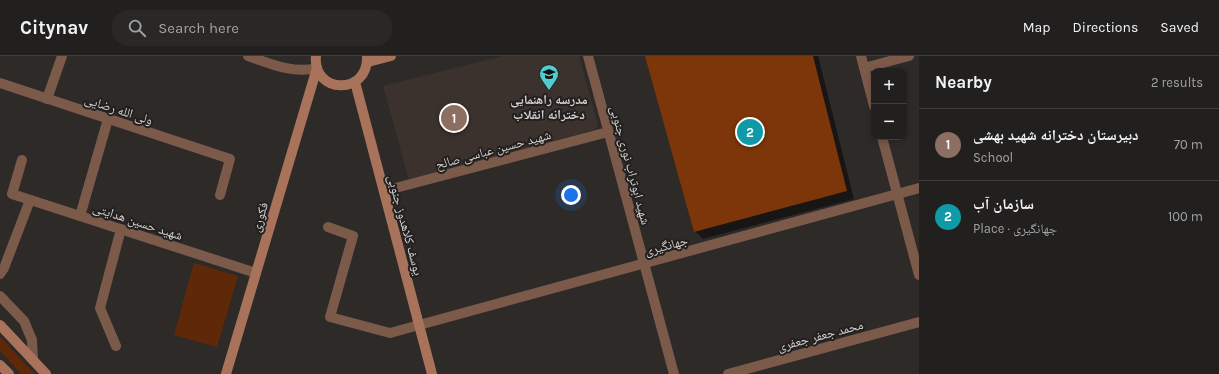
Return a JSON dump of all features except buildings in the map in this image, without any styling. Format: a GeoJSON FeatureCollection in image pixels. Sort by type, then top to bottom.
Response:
{"type":"FeatureCollection","features":[{"type":"Feature","properties":{"kind":"main road"},"geometry":{"type":"LineString","coordinates":[[316,56],[317,68],[324,79],[330,83],[342,86],[355,82],[361,77],[366,70],[368,59],[391,56]]}},
{"type":"Feature","properties":{"kind":"main road","name":"فکوری"},"geometry":{"type":"LineString","coordinates":[[226,374],[317,68]]}},
{"type":"Feature","properties":{"kind":"main road","name":"یوسف کلاهدوز جنوبی"},"geometry":{"type":"LineString","coordinates":[[355,82],[432,374]]}},
{"type":"Feature","properties":{"kind":"main road"},"geometry":{"type":"LineString","coordinates":[[0,325],[46,374]]}},
{"type":"Feature","properties":{"kind":"main road"},"geometry":{"type":"LineString","coordinates":[[0,364],[9,374]]}},
{"type":"Feature","properties":{"kind":"street"},"geometry":{"type":"LineString","coordinates":[[47,99],[62,56]]}},
{"type":"Feature","properties":{"kind":"street"},"geometry":{"type":"LineString","coordinates":[[248,56],[285,68],[306,71],[317,68]]}},
{"type":"Feature","properties":{"kind":"street","name":"شهید ابوتراب نوری جنوبی"},"geometry":{"type":"LineString","coordinates":[[588,56],[674,374]]}},
{"type":"Feature","properties":{"kind":"street"},"geometry":{"type":"LineString","coordinates":[[861,56],[873,104]]}},
{"type":"Feature","properties":{"kind":"street"},"geometry":{"type":"LineString","coordinates":[[864,68],[909,56]]}},
{"type":"Feature","properties":{"kind":"street","name":"ولی الله رضایی"},"geometry":{"type":"LineString","coordinates":[[0,83],[230,159],[220,195]]}},
{"type":"Feature","properties":{"kind":"street"},"geometry":{"type":"LineString","coordinates":[[80,216],[108,119]]}},
{"type":"Feature","properties":{"kind":"street","name":"شهید حسین عباسی صالح"},"geometry":{"type":"LineString","coordinates":[[384,191],[608,132]]}},
{"type":"Feature","properties":{"kind":"street"},"geometry":{"type":"LineString","coordinates":[[883,140],[919,275]]}},
{"type":"Feature","properties":{"kind":"street","name":"شهید حسین هدایتی"},"geometry":{"type":"LineString","coordinates":[[22,160],[12,194],[256,273]]}},
{"type":"Feature","properties":{"kind":"street","name":"جهانگیری"},"geometry":{"type":"LineString","coordinates":[[328,227],[354,236],[330,317],[390,333],[919,188]]}},
{"type":"Feature","properties":{"kind":"street"},"geometry":{"type":"LineString","coordinates":[[0,274],[4,268],[30,200]]}},
{"type":"Feature","properties":{"kind":"street"},"geometry":{"type":"LineString","coordinates":[[116,346],[100,308],[121,229]]}},
{"type":"Feature","properties":{"kind":"street"},"geometry":{"type":"LineString","coordinates":[[0,296],[24,321],[32,340],[34,360]]}},
{"type":"Feature","properties":{"kind":"street","name":"محمد جعفر جعفری"},"geometry":{"type":"LineString","coordinates":[[728,374],[919,322]]}},
{"type":"Feature","properties":{"kind":"shaded area"},"geometry":{"type":"Polygon","coordinates":[[[503,56],[579,56],[598,125],[595,130],[409,180],[383,86],[503,56]]]}},
{"type":"Feature","properties":{"kind":"shaded area"},"geometry":{"type":"Polygon","coordinates":[[[194,263],[238,276],[217,347],[174,335],[194,263]]]}},
{"type":"Feature","properties":{"kind":"shaded area"},"geometry":{"type":"Polygon","coordinates":[[[0,337],[35,374],[21,374],[0,351],[0,337]]]}},
{"type":"Feature","properties":{"kind":"place","name":"مدرسه راهنمایی دخترانه انقلاب"},"geometry":{"type":"Point","coordinates":[549,91]}},
{"type":"Feature","properties":{"kind":"place","name":"دبیرستان دخترانه شهید بهشی"},"geometry":{"type":"Point","coordinates":[454,118]}},
{"type":"Feature","properties":{"kind":"place","name":"سازمان آب"},"geometry":{"type":"Point","coordinates":[750,132]}}]}
